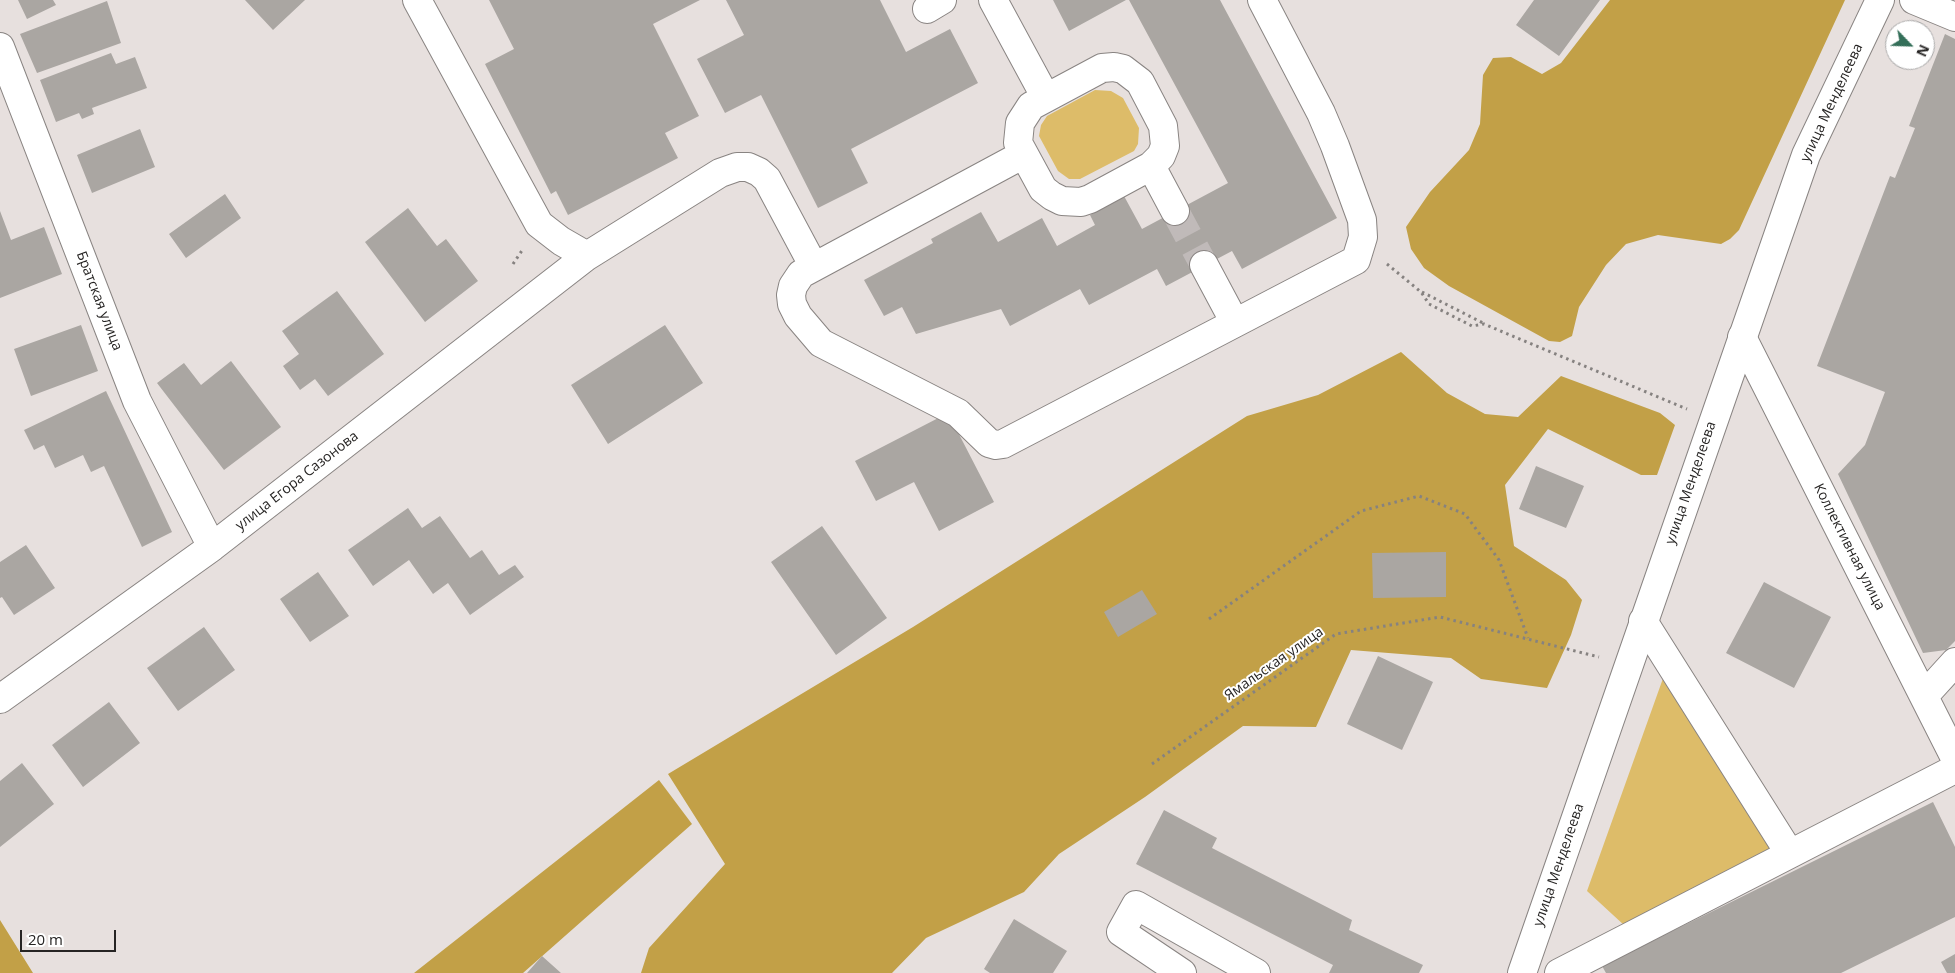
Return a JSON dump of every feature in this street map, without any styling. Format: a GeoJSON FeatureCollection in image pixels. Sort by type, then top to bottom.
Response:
{"type":"FeatureCollection","features":[{"type":"Feature","properties":{"kind":"street"},"geometry":{"type":"LineString","coordinates":[[418,0],[539,224],[561,241],[587,256]]}},
{"type":"Feature","properties":{"kind":"street"},"geometry":{"type":"LineString","coordinates":[[993,0],[1046,98]]}},
{"type":"Feature","properties":{"kind":"street"},"geometry":{"type":"LineString","coordinates":[[1024,154],[814,267],[797,278],[791,295],[792,304],[798,316],[812,336],[834,352],[958,413],[990,443],[996,445],[1003,444],[1356,260],[1361,243],[1362,220],[1328,128],[1262,0]]}},
{"type":"Feature","properties":{"kind":"street","name":"улица Менделеева"},"geometry":{"type":"LineString","coordinates":[[1529,972],[1628,664],[1806,155],[1880,0]]}},
{"type":"Feature","properties":{"kind":"street"},"geometry":{"type":"LineString","coordinates":[[1914,0],[1955,16]]}},
{"type":"Feature","properties":{"kind":"street","name":"Братская улица"},"geometry":{"type":"LineString","coordinates":[[0,47],[137,401],[212,547]]}},
{"type":"Feature","properties":{"kind":"street"},"geometry":{"type":"LineString","coordinates":[[1102,68],[1123,69],[1133,75],[1140,82],[1164,126],[1165,146],[1161,156],[1151,166],[1090,199],[1072,203],[1052,196],[1043,189],[1024,154],[1018,143],[1020,122],[1031,106],[1102,68]]}},
{"type":"Feature","properties":{"kind":"street"},"geometry":{"type":"LineString","coordinates":[[1151,166],[1175,211]]}},
{"type":"Feature","properties":{"kind":"street","name":"улица Егора Сазонова"},"geometry":{"type":"LineString","coordinates":[[0,699],[212,547],[587,256],[720,173],[737,167],[748,167],[759,172],[767,179],[814,267]]}},
{"type":"Feature","properties":{"kind":"street"},"geometry":{"type":"LineString","coordinates":[[1204,266],[1235,323]]}},
{"type":"Feature","properties":{"kind":"street","name":"Коллективная улица"},"geometry":{"type":"LineString","coordinates":[[1742,337],[1955,758]]}},
{"type":"Feature","properties":{"kind":"street"},"geometry":{"type":"LineString","coordinates":[[1643,621],[1790,854]]}},
{"type":"Feature","properties":{"kind":"street"},"geometry":{"type":"LineString","coordinates":[[1924,696],[1955,662]]}},
{"type":"Feature","properties":{"kind":"street"},"geometry":{"type":"LineString","coordinates":[[1559,973],[1955,769]]}},
{"type":"Feature","properties":{"kind":"street"},"geometry":{"type":"LineString","coordinates":[[1182,973],[1121,932],[1136,905],[1256,973]]}},
{"type":"Feature","properties":{"kind":"path"},"geometry":{"type":"LineString","coordinates":[[1361,243],[1421,292],[1484,324],[1694,412]]}},
{"type":"Feature","properties":{"kind":"path"},"geometry":{"type":"LineString","coordinates":[[1421,292],[1428,304],[1472,326],[1484,324]]}},
{"type":"Feature","properties":{"kind":"path"},"geometry":{"type":"LineString","coordinates":[[1209,619],[1361,511],[1419,496],[1464,514],[1482,537],[1499,560],[1528,639]]}},
{"type":"Feature","properties":{"kind":"path","name":"Ямальская улица"},"geometry":{"type":"LineString","coordinates":[[1152,764],[1336,634],[1440,617],[1628,664]]}},
{"type":"Feature","properties":{"kind":"shaded area"},"geometry":{"type":"Polygon","coordinates":[[[1610,0],[1845,0],[1739,230],[1730,239],[1721,244],[1658,235],[1626,244],[1606,265],[1579,307],[1572,336],[1560,342],[1549,341],[1449,286],[1424,268],[1411,249],[1406,227],[1430,192],[1469,150],[1480,124],[1483,75],[1493,58],[1511,57],[1542,74],[1561,63],[1610,0]]]}},
{"type":"Feature","properties":{"kind":"shaded area"},"geometry":{"type":"Polygon","coordinates":[[[1095,90],[1111,91],[1123,98],[1139,128],[1138,144],[1134,151],[1080,179],[1069,179],[1058,171],[1039,136],[1041,125],[1047,116],[1095,90]]]}},
{"type":"Feature","properties":{"kind":"shaded area"},"geometry":{"type":"Polygon","coordinates":[[[1401,352],[1447,393],[1485,414],[1518,417],[1561,376],[1660,413],[1675,425],[1657,475],[1641,475],[1548,429],[1505,485],[1514,546],[1566,580],[1582,600],[1571,635],[1547,688],[1481,679],[1451,658],[1351,650],[1316,727],[1243,726],[1145,797],[1059,854],[1024,892],[926,938],[892,973],[641,973],[649,948],[725,864],[668,774],[913,627],[1247,416],[1318,395],[1401,352]]]}},
{"type":"Feature","properties":{"kind":"shaded area"},"geometry":{"type":"Polygon","coordinates":[[[1666,670],[1774,847],[1625,926],[1587,891],[1666,670]]]}},
{"type":"Feature","properties":{"kind":"shaded area"},"geometry":{"type":"Polygon","coordinates":[[[659,780],[692,824],[523,973],[414,973],[659,780]]]}},
{"type":"Feature","properties":{"kind":"shaded area"},"geometry":{"type":"Polygon","coordinates":[[[0,920],[33,973],[0,973],[0,920]]]}},
{"type":"Feature","properties":{"kind":"building"},"geometry":{"type":"Polygon","coordinates":[[[18,0],[53,0],[56,5],[27,19],[18,0]]]}},
{"type":"Feature","properties":{"kind":"building"},"geometry":{"type":"Polygon","coordinates":[[[245,0],[305,0],[273,30],[245,0]]]}},
{"type":"Feature","properties":{"kind":"building"},"geometry":{"type":"Polygon","coordinates":[[[489,0],[700,0],[653,24],[699,116],[665,133],[678,158],[568,215],[556,191],[551,194],[485,64],[514,49],[489,0]]]}},
{"type":"Feature","properties":{"kind":"building"},"geometry":{"type":"Polygon","coordinates":[[[726,0],[880,0],[906,52],[950,29],[978,83],[851,149],[868,183],[818,208],[761,95],[725,113],[697,59],[744,35],[726,0]]]}},
{"type":"Feature","properties":{"kind":"building"},"geometry":{"type":"Polygon","coordinates":[[[1053,0],[1126,0],[1069,31],[1053,0]]]}},
{"type":"Feature","properties":{"kind":"building"},"geometry":{"type":"Polygon","coordinates":[[[1129,0],[1220,0],[1337,218],[1242,269],[1232,251],[1166,286],[1157,269],[1089,305],[1080,289],[1010,326],[1001,309],[916,334],[902,307],[884,316],[864,280],[933,243],[931,239],[981,212],[998,242],[1042,218],[1057,246],[1095,225],[1090,215],[1124,196],[1142,229],[1228,183],[1129,0]]]}},
{"type":"Feature","properties":{"kind":"building"},"geometry":{"type":"Polygon","coordinates":[[[1534,0],[1600,0],[1559,56],[1516,25],[1534,0]]]}},
{"type":"Feature","properties":{"kind":"building"},"geometry":{"type":"Polygon","coordinates":[[[107,1],[121,43],[37,73],[20,34],[107,1]]]}},
{"type":"Feature","properties":{"kind":"building"},"geometry":{"type":"Polygon","coordinates":[[[1945,34],[1955,39],[1955,641],[1946,650],[1923,653],[1838,474],[1865,445],[1885,392],[1817,366],[1890,176],[1895,178],[1915,128],[1909,126],[1931,70],[1935,70],[1935,60],[1945,34]]]}},
{"type":"Feature","properties":{"kind":"building"},"geometry":{"type":"Polygon","coordinates":[[[111,53],[116,64],[135,57],[147,88],[92,108],[94,114],[82,119],[79,113],[56,122],[40,80],[111,53]]]}},
{"type":"Feature","properties":{"kind":"building"},"geometry":{"type":"Polygon","coordinates":[[[140,129],[155,167],[92,193],[77,155],[140,129]]]}},
{"type":"Feature","properties":{"kind":"building"},"geometry":{"type":"Polygon","coordinates":[[[225,194],[241,218],[186,258],[169,234],[225,194]]]}},
{"type":"Feature","properties":{"kind":"building"},"geometry":{"type":"Polygon","coordinates":[[[408,208],[437,246],[446,239],[478,281],[425,322],[365,242],[408,208]]]}},
{"type":"Feature","properties":{"kind":"building"},"geometry":{"type":"Polygon","coordinates":[[[0,211],[11,240],[44,227],[62,274],[0,298],[0,211]]]}},
{"type":"Feature","properties":{"kind":"building"},"geometry":{"type":"Polygon","coordinates":[[[337,291],[384,354],[328,396],[315,379],[300,390],[283,366],[299,354],[282,331],[337,291]]]}},
{"type":"Feature","properties":{"kind":"building"},"geometry":{"type":"Polygon","coordinates":[[[81,325],[98,371],[31,396],[14,349],[81,325]]]}},
{"type":"Feature","properties":{"kind":"building"},"geometry":{"type":"Polygon","coordinates":[[[665,325],[703,383],[608,444],[571,385],[665,325]]]}},
{"type":"Feature","properties":{"kind":"building"},"geometry":{"type":"Polygon","coordinates":[[[231,361],[281,427],[224,470],[157,383],[184,363],[201,385],[231,361]]]}},
{"type":"Feature","properties":{"kind":"building"},"geometry":{"type":"Polygon","coordinates":[[[106,391],[172,532],[142,547],[104,466],[91,472],[83,455],[55,468],[44,445],[34,450],[24,430],[106,391]]]}},
{"type":"Feature","properties":{"kind":"building"},"geometry":{"type":"Polygon","coordinates":[[[948,413],[994,502],[939,531],[914,482],[876,501],[855,461],[948,413]]]}},
{"type":"Feature","properties":{"kind":"building"},"geometry":{"type":"Polygon","coordinates":[[[1536,466],[1584,486],[1566,528],[1519,509],[1536,466]]]}},
{"type":"Feature","properties":{"kind":"building"},"geometry":{"type":"Polygon","coordinates":[[[408,508],[422,528],[440,516],[470,558],[482,550],[499,575],[515,565],[524,577],[470,615],[448,583],[433,594],[409,560],[373,586],[348,550],[408,508]]]}},
{"type":"Feature","properties":{"kind":"building"},"geometry":{"type":"Polygon","coordinates":[[[822,526],[887,618],[836,655],[771,562],[822,526]]]}},
{"type":"Feature","properties":{"kind":"building"},"geometry":{"type":"Polygon","coordinates":[[[26,545],[55,588],[14,615],[2,597],[0,598],[0,562],[26,545]]]}},
{"type":"Feature","properties":{"kind":"building"},"geometry":{"type":"Polygon","coordinates":[[[1446,552],[1446,597],[1373,598],[1372,553],[1446,552]]]}},
{"type":"Feature","properties":{"kind":"building"},"geometry":{"type":"Polygon","coordinates":[[[318,572],[349,616],[310,642],[280,599],[318,572]]]}},
{"type":"Feature","properties":{"kind":"building"},"geometry":{"type":"Polygon","coordinates":[[[1764,582],[1831,617],[1794,688],[1726,653],[1764,582]]]}},
{"type":"Feature","properties":{"kind":"building"},"geometry":{"type":"Polygon","coordinates":[[[1142,590],[1157,614],[1118,637],[1104,612],[1142,590]]]}},
{"type":"Feature","properties":{"kind":"building"},"geometry":{"type":"Polygon","coordinates":[[[204,627],[235,670],[178,711],[147,668],[204,627]]]}},
{"type":"Feature","properties":{"kind":"building"},"geometry":{"type":"Polygon","coordinates":[[[1378,656],[1433,682],[1402,750],[1347,724],[1378,656]]]}},
{"type":"Feature","properties":{"kind":"building"},"geometry":{"type":"Polygon","coordinates":[[[109,702],[140,743],[83,787],[52,745],[109,702]]]}},
{"type":"Feature","properties":{"kind":"building"},"geometry":{"type":"Polygon","coordinates":[[[22,763],[54,804],[0,847],[0,781],[22,763]]]}},
{"type":"Feature","properties":{"kind":"building"},"geometry":{"type":"Polygon","coordinates":[[[1933,802],[1955,847],[1955,917],[1841,973],[1606,973],[1602,966],[1933,802]]]}},
{"type":"Feature","properties":{"kind":"building"},"geometry":{"type":"Polygon","coordinates":[[[1164,810],[1217,838],[1212,848],[1352,920],[1349,930],[1423,965],[1419,973],[1329,973],[1333,965],[1136,864],[1164,810]]]}},
{"type":"Feature","properties":{"kind":"building"},"geometry":{"type":"Polygon","coordinates":[[[1014,919],[1067,951],[1053,973],[990,973],[984,969],[1014,919]]]}},
{"type":"Feature","properties":{"kind":"building"},"geometry":{"type":"Polygon","coordinates":[[[1955,954],[1955,973],[1947,973],[1941,962],[1955,954]]]}},
{"type":"Feature","properties":{"kind":"building"},"geometry":{"type":"Polygon","coordinates":[[[542,956],[561,973],[527,973],[542,956]]]}},
{"type":"Feature","properties":{"kind":"tunnel"},"geometry":{"type":"LineString","coordinates":[[1175,211],[1204,265]]}}]}
